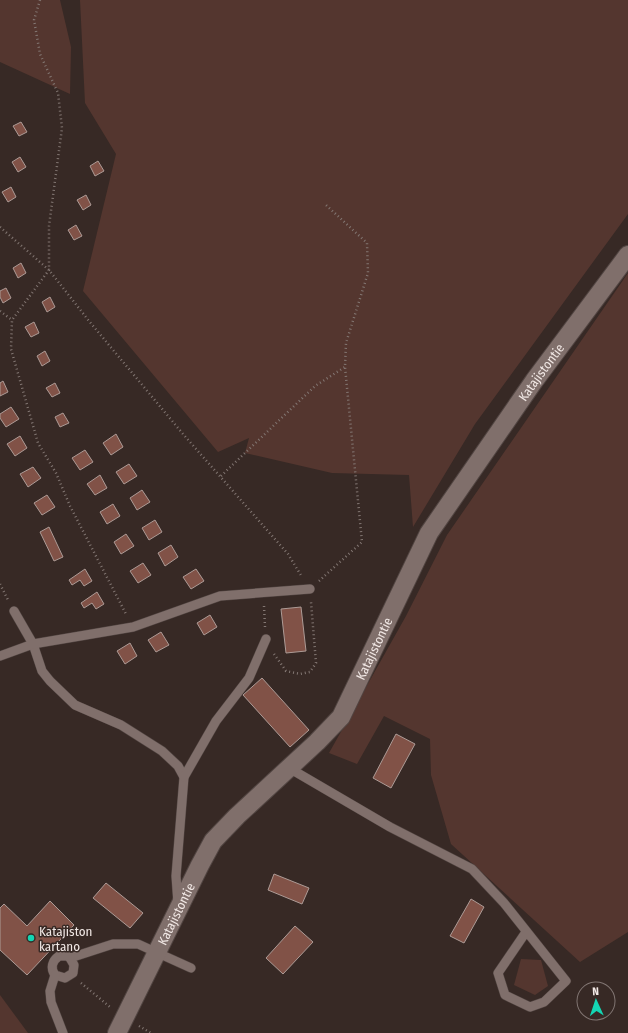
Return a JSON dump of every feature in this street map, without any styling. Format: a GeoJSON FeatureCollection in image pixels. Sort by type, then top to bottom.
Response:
{"type":"FeatureCollection","features":[{"type":"Feature","properties":{"kind":"street","name":"Katajistontie"},"geometry":{"type":"LineString","coordinates":[[121,1026],[213,841],[236,816],[341,717],[428,533],[534,380],[628,256]]}},
{"type":"Feature","properties":{"kind":"lane"},"geometry":{"type":"LineString","coordinates":[[0,656],[32,644],[133,627],[220,596],[310,589]]}},
{"type":"Feature","properties":{"kind":"lane"},"geometry":{"type":"LineString","coordinates":[[14,611],[32,644],[42,671],[50,681],[75,704],[121,725],[162,751],[178,766],[184,777]]}},
{"type":"Feature","properties":{"kind":"lane"},"geometry":{"type":"LineString","coordinates":[[178,909],[176,876],[184,777],[216,721],[249,678],[266,640]]}},
{"type":"Feature","properties":{"kind":"lane"},"geometry":{"type":"LineString","coordinates":[[288,768],[390,827],[472,869],[504,903],[566,981],[544,1002],[530,1007],[505,995],[498,973],[526,932]]}},
{"type":"Feature","properties":{"kind":"lane"},"geometry":{"type":"LineString","coordinates":[[63,1033],[51,1002],[50,990],[55,975],[52,967],[56,958],[63,956],[70,958],[113,944],[138,944],[157,951],[191,968]]}},
{"type":"Feature","properties":{"kind":"lane"},"geometry":{"type":"LineString","coordinates":[[55,975],[62,978],[71,975],[74,965],[70,958]]}},
{"type":"Feature","properties":{"kind":"path"},"geometry":{"type":"LineString","coordinates":[[40,0],[34,20],[40,54],[58,93],[62,128],[49,226],[49,270],[12,320],[11,349],[38,443],[56,474],[70,506],[133,627]]}},
{"type":"Feature","properties":{"kind":"path"},"geometry":{"type":"LineString","coordinates":[[310,589],[362,542],[345,367],[346,343],[368,273],[366,243],[326,205]]}},
{"type":"Feature","properties":{"kind":"path"},"geometry":{"type":"LineString","coordinates":[[0,227],[49,270],[163,410],[221,476],[315,386],[345,367]]}},
{"type":"Feature","properties":{"kind":"path"},"geometry":{"type":"LineString","coordinates":[[0,311],[12,320]]}},
{"type":"Feature","properties":{"kind":"path"},"geometry":{"type":"LineString","coordinates":[[0,584],[14,611]]}},
{"type":"Feature","properties":{"kind":"path"},"geometry":{"type":"LineString","coordinates":[[71,975],[121,1026]]}},
{"type":"Feature","properties":{"kind":"shaded area"},"geometry":{"type":"Polygon","coordinates":[[[0,0],[60,0],[71,47],[70,94],[0,62],[0,0]]]}},
{"type":"Feature","properties":{"kind":"shaded area"},"geometry":{"type":"Polygon","coordinates":[[[80,0],[628,0],[628,214],[475,424],[413,527],[409,475],[332,473],[245,453],[249,438],[218,452],[83,291],[116,154],[85,103],[80,0]]]}},
{"type":"Feature","properties":{"kind":"shaded area"},"geometry":{"type":"Polygon","coordinates":[[[628,273],[628,932],[580,962],[451,844],[431,775],[430,739],[384,716],[357,764],[329,753],[406,616],[447,535],[628,273]]]}},
{"type":"Feature","properties":{"kind":"shaded area"},"geometry":{"type":"Polygon","coordinates":[[[521,959],[541,960],[548,986],[535,995],[514,985],[521,959]]]}},
{"type":"Feature","properties":{"kind":"shaded area"},"geometry":{"type":"Polygon","coordinates":[[[0,995],[28,1033],[0,1033],[0,995]]]}},
{"type":"Feature","properties":{"kind":"building"},"geometry":{"type":"Polygon","coordinates":[[[21,122],[27,132],[19,136],[13,126],[21,122]]]}},
{"type":"Feature","properties":{"kind":"building"},"geometry":{"type":"Polygon","coordinates":[[[20,157],[26,167],[18,172],[12,162],[20,157]]]}},
{"type":"Feature","properties":{"kind":"building"},"geometry":{"type":"Polygon","coordinates":[[[98,161],[104,171],[95,176],[90,166],[98,161]]]}},
{"type":"Feature","properties":{"kind":"building"},"geometry":{"type":"Polygon","coordinates":[[[11,187],[16,197],[8,202],[2,192],[11,187]]]}},
{"type":"Feature","properties":{"kind":"building"},"geometry":{"type":"Polygon","coordinates":[[[86,195],[91,205],[83,210],[77,200],[86,195]]]}},
{"type":"Feature","properties":{"kind":"building"},"geometry":{"type":"Polygon","coordinates":[[[76,225],[82,236],[74,240],[68,230],[76,225]]]}},
{"type":"Feature","properties":{"kind":"building"},"geometry":{"type":"Polygon","coordinates":[[[21,263],[26,273],[18,278],[13,268],[21,263]]]}},
{"type":"Feature","properties":{"kind":"building"},"geometry":{"type":"Polygon","coordinates":[[[6,288],[11,298],[3,303],[0,297],[0,291],[6,288]]]}},
{"type":"Feature","properties":{"kind":"building"},"geometry":{"type":"Polygon","coordinates":[[[50,297],[55,307],[47,312],[42,302],[50,297]]]}},
{"type":"Feature","properties":{"kind":"building"},"geometry":{"type":"Polygon","coordinates":[[[34,322],[39,333],[31,337],[25,327],[34,322]]]}},
{"type":"Feature","properties":{"kind":"building"},"geometry":{"type":"Polygon","coordinates":[[[45,351],[50,361],[42,366],[37,356],[45,351]]]}},
{"type":"Feature","properties":{"kind":"building"},"geometry":{"type":"Polygon","coordinates":[[[3,381],[8,392],[0,396],[0,383],[3,381]]]}},
{"type":"Feature","properties":{"kind":"building"},"geometry":{"type":"Polygon","coordinates":[[[55,383],[60,393],[52,397],[46,388],[55,383]]]}},
{"type":"Feature","properties":{"kind":"building"},"geometry":{"type":"Polygon","coordinates":[[[11,407],[19,419],[6,427],[0,418],[0,414],[11,407]]]}},
{"type":"Feature","properties":{"kind":"building"},"geometry":{"type":"Polygon","coordinates":[[[63,413],[69,423],[60,427],[55,417],[63,413]]]}},
{"type":"Feature","properties":{"kind":"building"},"geometry":{"type":"Polygon","coordinates":[[[116,434],[123,447],[111,455],[103,443],[116,434]]]}},
{"type":"Feature","properties":{"kind":"building"},"geometry":{"type":"Polygon","coordinates":[[[20,436],[27,448],[15,456],[7,444],[20,436]]]}},
{"type":"Feature","properties":{"kind":"building"},"geometry":{"type":"Polygon","coordinates":[[[85,450],[93,462],[80,470],[72,458],[85,450]]]}},
{"type":"Feature","properties":{"kind":"building"},"geometry":{"type":"Polygon","coordinates":[[[129,464],[137,476],[124,484],[116,472],[129,464]]]}},
{"type":"Feature","properties":{"kind":"building"},"geometry":{"type":"Polygon","coordinates":[[[33,467],[41,478],[28,487],[20,474],[33,467]]]}},
{"type":"Feature","properties":{"kind":"building"},"geometry":{"type":"Polygon","coordinates":[[[100,475],[107,488],[95,495],[87,484],[100,475]]]}},
{"type":"Feature","properties":{"kind":"building"},"geometry":{"type":"Polygon","coordinates":[[[142,490],[150,502],[137,510],[130,498],[142,490]]]}},
{"type":"Feature","properties":{"kind":"building"},"geometry":{"type":"Polygon","coordinates":[[[47,495],[55,507],[42,515],[34,503],[47,495]]]}},
{"type":"Feature","properties":{"kind":"building"},"geometry":{"type":"Polygon","coordinates":[[[113,504],[120,516],[107,524],[100,512],[113,504]]]}},
{"type":"Feature","properties":{"kind":"building"},"geometry":{"type":"Polygon","coordinates":[[[155,520],[162,532],[149,540],[142,528],[155,520]]]}},
{"type":"Feature","properties":{"kind":"building"},"geometry":{"type":"Polygon","coordinates":[[[49,527],[63,557],[54,561],[40,532],[49,527]]]}},
{"type":"Feature","properties":{"kind":"building"},"geometry":{"type":"Polygon","coordinates":[[[126,534],[134,546],[121,554],[114,542],[126,534]]]}},
{"type":"Feature","properties":{"kind":"building"},"geometry":{"type":"Polygon","coordinates":[[[171,545],[178,557],[165,566],[158,553],[171,545]]]}},
{"type":"Feature","properties":{"kind":"building"},"geometry":{"type":"Polygon","coordinates":[[[143,563],[151,575],[138,583],[130,571],[143,563]]]}},
{"type":"Feature","properties":{"kind":"building"},"geometry":{"type":"Polygon","coordinates":[[[85,569],[92,581],[84,586],[80,580],[72,585],[69,580],[85,569]]]}},
{"type":"Feature","properties":{"kind":"building"},"geometry":{"type":"Polygon","coordinates":[[[196,569],[204,581],[191,589],[183,577],[196,569]]]}},
{"type":"Feature","properties":{"kind":"building"},"geometry":{"type":"Polygon","coordinates":[[[97,592],[104,604],[96,609],[92,603],[84,608],[81,603],[97,592]]]}},
{"type":"Feature","properties":{"kind":"building"},"geometry":{"type":"Polygon","coordinates":[[[301,607],[306,651],[286,653],[281,609],[301,607]]]}},
{"type":"Feature","properties":{"kind":"building"},"geometry":{"type":"Polygon","coordinates":[[[210,615],[217,627],[204,635],[197,623],[210,615]]]}},
{"type":"Feature","properties":{"kind":"building"},"geometry":{"type":"Polygon","coordinates":[[[161,632],[169,645],[156,652],[148,640],[161,632]]]}},
{"type":"Feature","properties":{"kind":"building"},"geometry":{"type":"Polygon","coordinates":[[[130,643],[137,656],[125,664],[117,651],[130,643]]]}},
{"type":"Feature","properties":{"kind":"building"},"geometry":{"type":"Polygon","coordinates":[[[262,678],[309,730],[290,747],[243,695],[262,678]]]}},
{"type":"Feature","properties":{"kind":"building"},"geometry":{"type":"Polygon","coordinates":[[[396,734],[415,744],[391,788],[373,778],[396,734]]]}},
{"type":"Feature","properties":{"kind":"building"},"geometry":{"type":"Polygon","coordinates":[[[274,874],[309,888],[302,904],[268,890],[274,874]]]}},
{"type":"Feature","properties":{"kind":"building"},"geometry":{"type":"Polygon","coordinates":[[[106,883],[143,913],[130,928],[93,898],[106,883]]]}},
{"type":"Feature","properties":{"kind":"building"},"geometry":{"type":"Polygon","coordinates":[[[471,899],[484,907],[464,943],[450,936],[471,899]]]}},
{"type":"Feature","properties":{"kind":"building","name":"Katajiston kartano"},"geometry":{"type":"Polygon","coordinates":[[[50,901],[74,925],[27,975],[0,950],[0,908],[4,904],[27,926],[50,901]]]}},
{"type":"Feature","properties":{"kind":"building"},"geometry":{"type":"Polygon","coordinates":[[[295,926],[313,942],[283,974],[266,958],[295,926]]]}},
{"type":"Feature","properties":{"kind":"place","name":"Katajiston kartano"},"geometry":{"type":"Point","coordinates":[31,938]}}]}
